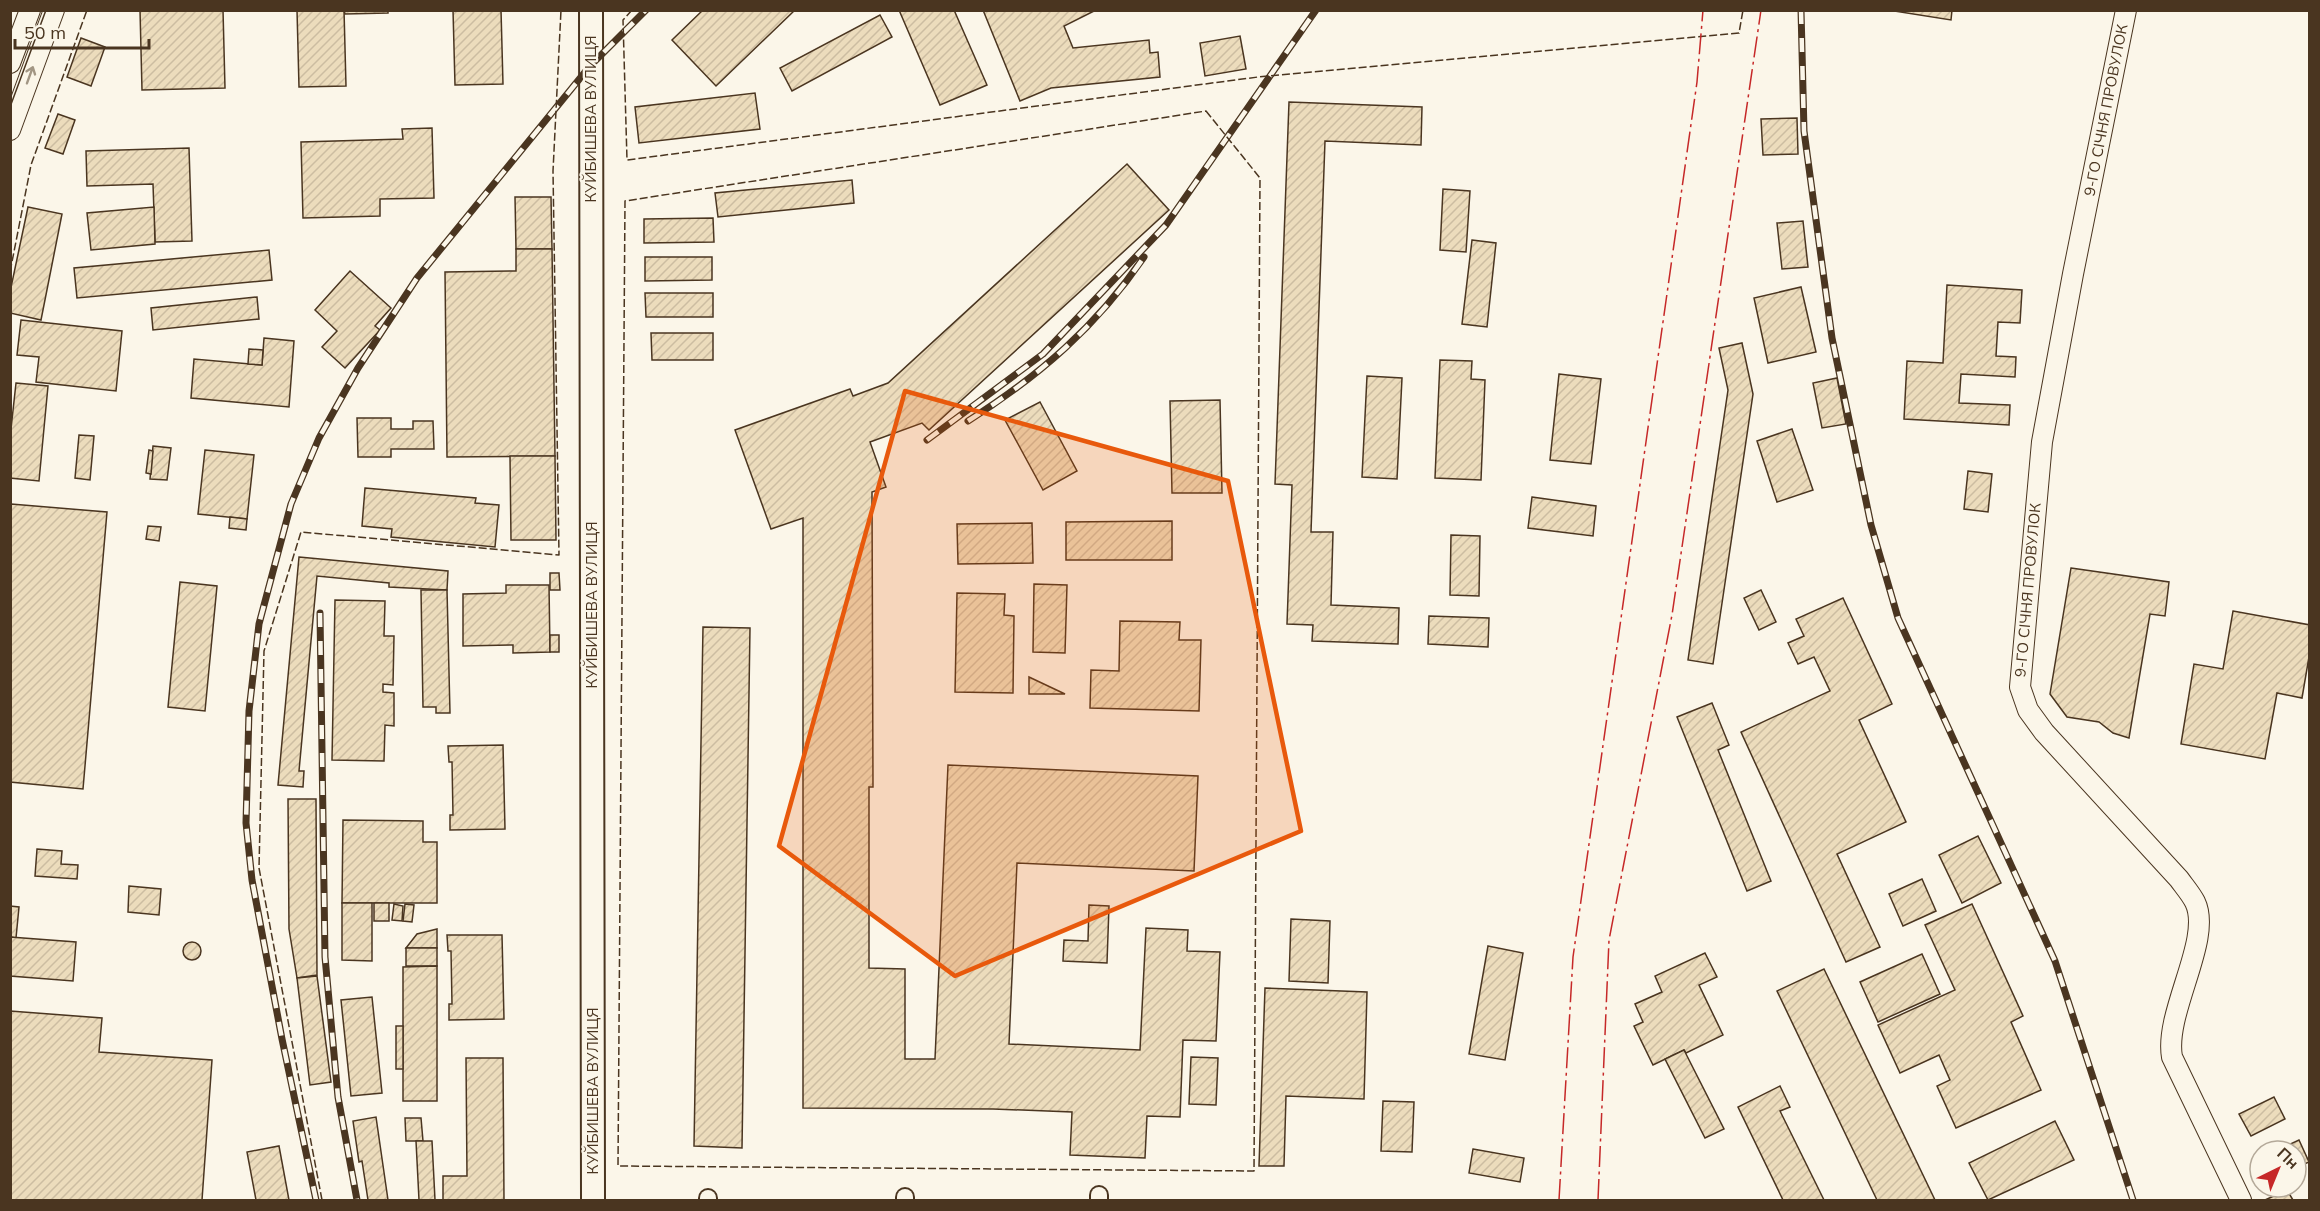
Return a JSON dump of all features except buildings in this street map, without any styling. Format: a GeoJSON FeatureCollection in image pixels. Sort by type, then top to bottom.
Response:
{"type":"FeatureCollection","features":[{"type":"Feature","properties":{"kind":"main road","name":"КУЙБИШЕВА ВУЛИЦЯ"},"geometry":{"type":"LineString","coordinates":[[591,10],[593,1200]]}},
{"type":"Feature","properties":{"kind":"street"},"geometry":{"type":"LineString","coordinates":[[10,63],[30,10]]}},
{"type":"Feature","properties":{"kind":"street"},"geometry":{"type":"LineString","coordinates":[[10,130],[54,10]]}},
{"type":"Feature","properties":{"kind":"street","name":"9-ГО СІЧНЯ ПРОВУЛОК"},"geometry":{"type":"LineString","coordinates":[[2126,10],[2042,442],[2020,687],[2028,710],[2044,732],[2179,879],[2196,902],[2199,932],[2172,1028],[2170,1045],[2172,1057],[2241,1200]]}},
{"type":"Feature","properties":{"kind":"highlighted area"},"geometry":{"type":"Polygon","coordinates":[[[905,391],[1228,481],[1301,831],[955,976],[779,846],[905,391]]]}},
{"type":"Feature","properties":{"kind":"tram line"},"geometry":{"type":"LineString","coordinates":[[10,107],[46,10]]}},
{"type":"Feature","properties":{"kind":"railway"},"geometry":{"type":"LineString","coordinates":[[316,1200],[252,880],[246,823],[249,711],[259,624],[291,504],[319,438],[358,368],[417,278],[590,66],[646,10]]}},
{"type":"Feature","properties":{"kind":"railway"},"geometry":{"type":"LineString","coordinates":[[927,440],[1043,354],[1166,225],[1316,10]]}},
{"type":"Feature","properties":{"kind":"railway"},"geometry":{"type":"LineString","coordinates":[[1801,10],[1804,131],[1832,338],[1871,525],[1898,618],[2055,961],[2133,1200]]}},
{"type":"Feature","properties":{"kind":"railway"},"geometry":{"type":"LineString","coordinates":[[968,421],[1019,386],[1065,348],[1106,306],[1144,257]]}},
{"type":"Feature","properties":{"kind":"railway"},"geometry":{"type":"LineString","coordinates":[[320,613],[325,957],[338,1097],[357,1200]]}},
{"type":"Feature","properties":{"kind":"fence"},"geometry":{"type":"LineString","coordinates":[[10,272],[31,165],[87,10]]}},
{"type":"Feature","properties":{"kind":"fence"},"geometry":{"type":"LineString","coordinates":[[322,1200],[259,868],[264,651],[301,532],[559,555],[553,171],[561,10]]}},
{"type":"Feature","properties":{"kind":"fence"},"geometry":{"type":"LineString","coordinates":[[632,10],[623,20],[627,160],[1258,77],[1739,33],[1743,10]]}},
{"type":"Feature","properties":{"kind":"fence"},"geometry":{"type":"LineString","coordinates":[[1206,111],[1260,178],[1254,1171],[618,1166],[625,201],[1206,111]]}},
{"type":"Feature","properties":{"kind":"power"},"geometry":{"type":"LineString","coordinates":[[1559,1200],[1573,957],[1697,82],[1703,10]]}},
{"type":"Feature","properties":{"kind":"power"},"geometry":{"type":"LineString","coordinates":[[1598,1200],[1609,940],[1672,615],[1761,10]]}}]}
